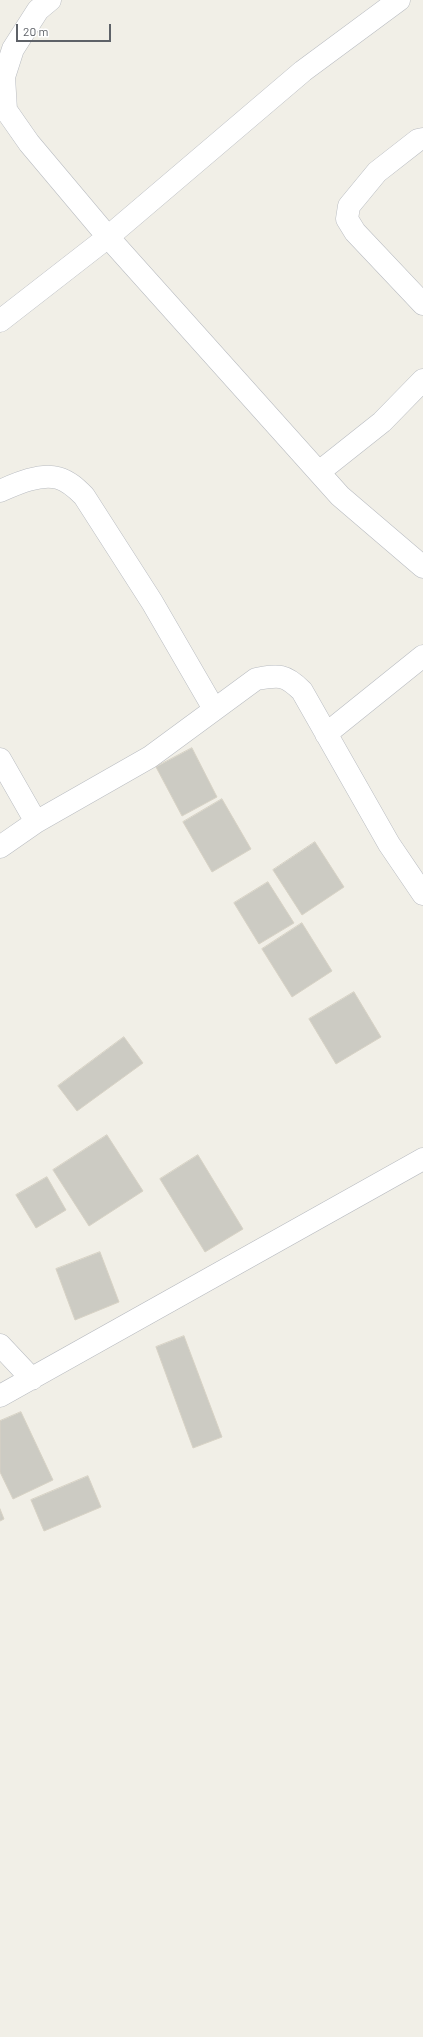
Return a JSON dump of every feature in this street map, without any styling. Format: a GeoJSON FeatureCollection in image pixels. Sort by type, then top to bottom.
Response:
{"type":"FeatureCollection","features":[{"type":"Feature","properties":{"kind":"street"},"geometry":{"type":"LineString","coordinates":[[50,0],[38,10],[13,49],[4,77],[6,110],[29,143],[108,236],[340,496],[423,567]]}},
{"type":"Feature","properties":{"kind":"street"},"geometry":{"type":"LineString","coordinates":[[0,321],[108,236],[303,71],[398,0]]}},
{"type":"Feature","properties":{"kind":"street"},"geometry":{"type":"LineString","coordinates":[[423,138],[418,140],[377,172],[349,206],[346,220],[355,232],[423,304]]}},
{"type":"Feature","properties":{"kind":"street"},"geometry":{"type":"LineString","coordinates":[[319,472],[382,422],[423,380]]}},
{"type":"Feature","properties":{"kind":"street"},"geometry":{"type":"LineString","coordinates":[[0,491],[17,484],[40,478],[58,478],[72,485],[84,496],[152,602],[214,709]]}},
{"type":"Feature","properties":{"kind":"street"},"geometry":{"type":"LineString","coordinates":[[326,734],[423,656]]}},
{"type":"Feature","properties":{"kind":"street"},"geometry":{"type":"LineString","coordinates":[[0,847],[36,822],[150,757],[256,679],[277,675],[291,680],[302,691],[389,844],[423,894]]}},
{"type":"Feature","properties":{"kind":"street"},"geometry":{"type":"LineString","coordinates":[[0,759],[36,822]]}},
{"type":"Feature","properties":{"kind":"street"},"geometry":{"type":"LineString","coordinates":[[0,1396],[423,1159]]}},
{"type":"Feature","properties":{"kind":"street"},"geometry":{"type":"LineString","coordinates":[[0,1345],[32,1379]]}},
{"type":"Feature","properties":{"kind":"building"},"geometry":{"type":"Polygon","coordinates":[[[192,748],[217,797],[182,816],[156,767],[192,748]]]}},
{"type":"Feature","properties":{"kind":"building"},"geometry":{"type":"Polygon","coordinates":[[[222,799],[251,849],[212,872],[183,822],[222,799]]]}},
{"type":"Feature","properties":{"kind":"building"},"geometry":{"type":"Polygon","coordinates":[[[315,842],[344,887],[302,915],[273,870],[315,842]]]}},
{"type":"Feature","properties":{"kind":"building"},"geometry":{"type":"Polygon","coordinates":[[[268,882],[294,923],[259,944],[234,903],[268,882]]]}},
{"type":"Feature","properties":{"kind":"building"},"geometry":{"type":"Polygon","coordinates":[[[302,923],[332,971],[292,997],[262,949],[302,923]]]}},
{"type":"Feature","properties":{"kind":"building"},"geometry":{"type":"Polygon","coordinates":[[[354,992],[381,1037],[336,1064],[309,1019],[354,992]]]}},
{"type":"Feature","properties":{"kind":"building"},"geometry":{"type":"Polygon","coordinates":[[[124,1037],[143,1063],[77,1111],[58,1086],[124,1037]]]}},
{"type":"Feature","properties":{"kind":"building"},"geometry":{"type":"Polygon","coordinates":[[[107,1135],[143,1191],[89,1226],[53,1170],[107,1135]]]}},
{"type":"Feature","properties":{"kind":"building"},"geometry":{"type":"Polygon","coordinates":[[[198,1155],[243,1229],[205,1252],[160,1179],[198,1155]]]}},
{"type":"Feature","properties":{"kind":"building"},"geometry":{"type":"Polygon","coordinates":[[[47,1177],[66,1210],[36,1228],[16,1195],[47,1177]]]}},
{"type":"Feature","properties":{"kind":"building"},"geometry":{"type":"Polygon","coordinates":[[[100,1252],[119,1302],[75,1320],[56,1269],[100,1252]]]}},
{"type":"Feature","properties":{"kind":"building"},"geometry":{"type":"Polygon","coordinates":[[[184,1336],[222,1437],[193,1448],[156,1347],[184,1336]]]}},
{"type":"Feature","properties":{"kind":"building"},"geometry":{"type":"Polygon","coordinates":[[[21,1412],[53,1480],[13,1499],[0,1472],[0,1421],[21,1412]]]}},
{"type":"Feature","properties":{"kind":"building"},"geometry":{"type":"Polygon","coordinates":[[[88,1476],[101,1507],[44,1531],[31,1500],[88,1476]]]}},
{"type":"Feature","properties":{"kind":"building"},"geometry":{"type":"Polygon","coordinates":[[[0,1509],[4,1519],[0,1521],[0,1509]]]}}]}
